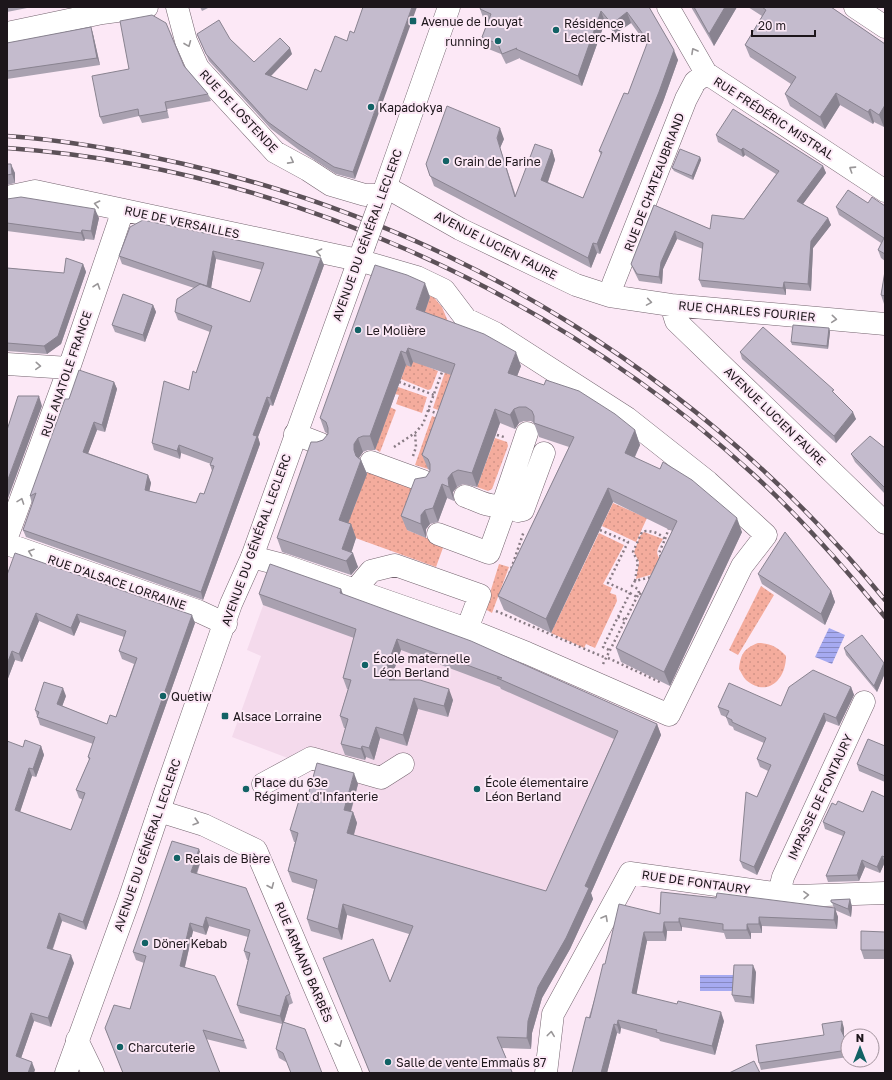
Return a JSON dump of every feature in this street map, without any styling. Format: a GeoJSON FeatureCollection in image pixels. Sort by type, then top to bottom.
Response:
{"type":"FeatureCollection","features":[{"type":"Feature","properties":{"kind":"street"},"geometry":{"type":"LineString","coordinates":[[7,33],[102,10],[147,7]]}},
{"type":"Feature","properties":{"kind":"street","name":"RUE DE LOSTENDE"},"geometry":{"type":"LineString","coordinates":[[177,7],[186,41],[198,68],[275,152],[308,170],[331,185],[359,194],[382,197]]}},
{"type":"Feature","properties":{"kind":"street","name":"AVENUE DU GÉNÉRAL LECLERC"},"geometry":{"type":"LineString","coordinates":[[66,1073],[129,900],[159,811],[226,624],[231,604],[252,557],[449,7]]}},
{"type":"Feature","properties":{"kind":"street","name":"RUE FRÉDÉRIC MISTRAL"},"geometry":{"type":"LineString","coordinates":[[668,7],[706,73],[885,191]]}},
{"type":"Feature","properties":{"kind":"street"},"geometry":{"type":"LineString","coordinates":[[855,7],[885,27]]}},
{"type":"Feature","properties":{"kind":"street","name":"RUE DE CHATEAUBRIAND"},"geometry":{"type":"LineString","coordinates":[[610,296],[613,284],[686,99],[695,82],[706,73]]}},
{"type":"Feature","properties":{"kind":"street","name":"RUE DE VERSAILLES"},"geometry":{"type":"LineString","coordinates":[[7,197],[35,191],[123,210],[361,253],[444,290],[466,319],[495,333],[542,361],[627,418],[708,482],[766,535],[742,566],[682,692]]}},
{"type":"Feature","properties":{"kind":"street","name":"AVENUE LUCIEN FAURE"},"geometry":{"type":"LineString","coordinates":[[382,197],[460,229],[576,285],[610,296]]}},
{"type":"Feature","properties":{"kind":"street","name":"RUE ANATOLE FRANCE"},"geometry":{"type":"LineString","coordinates":[[7,537],[69,368],[123,210]]}},
{"type":"Feature","properties":{"kind":"street","name":"RUE CHARLES FOURIER"},"geometry":{"type":"LineString","coordinates":[[610,296],[671,305],[885,324]]}},
{"type":"Feature","properties":{"kind":"street","name":"AVENUE LUCIEN FAURE"},"geometry":{"type":"LineString","coordinates":[[671,305],[676,321],[885,523]]}},
{"type":"Feature","properties":{"kind":"street"},"geometry":{"type":"LineString","coordinates":[[7,364],[69,368]]}},
{"type":"Feature","properties":{"kind":"street"},"geometry":{"type":"LineString","coordinates":[[438,534],[489,553],[527,433]]}},
{"type":"Feature","properties":{"kind":"street"},"geometry":{"type":"LineString","coordinates":[[295,434],[321,444]]}},
{"type":"Feature","properties":{"kind":"street"},"geometry":{"type":"LineString","coordinates":[[465,496],[492,506],[505,505],[518,511],[523,510],[544,453]]}},
{"type":"Feature","properties":{"kind":"street"},"geometry":{"type":"LineString","coordinates":[[374,463],[423,481]]}},
{"type":"Feature","properties":{"kind":"street","name":"RUE D'ALSACE LORRAINE"},"geometry":{"type":"LineString","coordinates":[[7,544],[198,611],[226,624]]}},
{"type":"Feature","properties":{"kind":"street"},"geometry":{"type":"LineString","coordinates":[[252,557],[283,565],[467,629],[596,682],[670,715],[682,692]]}},
{"type":"Feature","properties":{"kind":"street"},"geometry":{"type":"LineString","coordinates":[[355,590],[371,571],[395,565],[480,596],[467,629]]}},
{"type":"Feature","properties":{"kind":"street","name":"IMPASSE DE FONTAURY"},"geometry":{"type":"LineString","coordinates":[[779,893],[783,877],[864,702]]}},
{"type":"Feature","properties":{"kind":"street"},"geometry":{"type":"LineString","coordinates":[[263,784],[311,758],[381,778],[403,764]]}},
{"type":"Feature","properties":{"kind":"street","name":"RUE ARMAND BARBÈS"},"geometry":{"type":"LineString","coordinates":[[159,811],[204,825],[256,850],[351,1073]]}},
{"type":"Feature","properties":{"kind":"street","name":"RUE DE FONTAURY"},"geometry":{"type":"LineString","coordinates":[[546,1073],[553,1014],[630,873],[796,896],[885,893]]}},
{"type":"Feature","properties":{"kind":"street"},"geometry":{"type":"LineString","coordinates":[[77,1040],[93,1073]]}},
{"type":"Feature","properties":{"kind":"path"},"geometry":{"type":"LineString","coordinates":[[374,463],[386,452],[415,433],[423,424],[442,372]]}},
{"type":"Feature","properties":{"kind":"path"},"geometry":{"type":"LineString","coordinates":[[399,382],[434,395]]}},
{"type":"Feature","properties":{"kind":"path"},"geometry":{"type":"LineString","coordinates":[[428,410],[446,417]]}},
{"type":"Feature","properties":{"kind":"path"},"geometry":{"type":"LineString","coordinates":[[506,582],[526,524]]}},
{"type":"Feature","properties":{"kind":"path"},"geometry":{"type":"LineString","coordinates":[[664,564],[659,553],[670,528]]}},
{"type":"Feature","properties":{"kind":"path"},"geometry":{"type":"LineString","coordinates":[[600,530],[628,542],[608,583],[637,597]]}},
{"type":"Feature","properties":{"kind":"path"},"geometry":{"type":"LineString","coordinates":[[646,596],[639,593],[638,589],[632,586],[635,581],[638,562],[633,552],[642,532],[647,531],[665,538],[670,538]]}},
{"type":"Feature","properties":{"kind":"path"},"geometry":{"type":"LineString","coordinates":[[635,581],[657,575]]}},
{"type":"Feature","properties":{"kind":"path"},"geometry":{"type":"LineString","coordinates":[[611,650],[603,647],[630,593]]}},
{"type":"Feature","properties":{"kind":"path"},"geometry":{"type":"LineString","coordinates":[[596,682],[639,593]]}},
{"type":"Feature","properties":{"kind":"path"},"geometry":{"type":"LineString","coordinates":[[498,604],[496,611],[607,658],[682,692]]}},
{"type":"Feature","properties":{"kind":"path"},"geometry":{"type":"LineString","coordinates":[[618,617],[626,620]]}},
{"type":"Feature","properties":{"kind":"shaded area"},"geometry":{"type":"Polygon","coordinates":[[[431,294],[442,307],[449,324],[426,366],[438,371],[431,389],[428,390],[401,379],[431,294]]]}},
{"type":"Feature","properties":{"kind":"shaded area"},"geometry":{"type":"Polygon","coordinates":[[[449,360],[465,365],[448,414],[433,408],[449,360]]]}},
{"type":"Feature","properties":{"kind":"shaded area"},"geometry":{"type":"Polygon","coordinates":[[[398,387],[427,397],[422,413],[396,404],[399,395],[395,394],[398,387]]]}},
{"type":"Feature","properties":{"kind":"shaded area"},"geometry":{"type":"Polygon","coordinates":[[[390,407],[396,410],[380,452],[375,449],[390,407]]]}},
{"type":"Feature","properties":{"kind":"shaded area"},"geometry":{"type":"Polygon","coordinates":[[[432,416],[445,421],[428,469],[415,465],[432,416]]]}},
{"type":"Feature","properties":{"kind":"shaded area"},"geometry":{"type":"Polygon","coordinates":[[[495,438],[507,442],[508,446],[492,489],[488,491],[477,487],[495,438]]]}},
{"type":"Feature","properties":{"kind":"shaded area"},"geometry":{"type":"Polygon","coordinates":[[[368,469],[422,488],[407,530],[444,545],[436,567],[336,531],[354,508],[368,469]]]}},
{"type":"Feature","properties":{"kind":"shaded area"},"geometry":{"type":"Polygon","coordinates":[[[613,503],[647,518],[636,542],[602,526],[613,503]]]}},
{"type":"Feature","properties":{"kind":"shaded area"},"geometry":{"type":"Polygon","coordinates":[[[644,532],[663,539],[657,551],[660,559],[653,574],[636,579],[639,562],[634,552],[640,536],[644,532]]]}},
{"type":"Feature","properties":{"kind":"shaded area"},"geometry":{"type":"Polygon","coordinates":[[[599,533],[624,545],[603,584],[612,588],[610,593],[616,595],[617,601],[595,648],[586,644],[584,648],[551,633],[599,533]]]}},
{"type":"Feature","properties":{"kind":"shaded area"},"geometry":{"type":"Polygon","coordinates":[[[499,564],[509,567],[492,613],[485,609],[499,564]]]}},
{"type":"Feature","properties":{"kind":"shaded area","name":"École élementaire Léon Berland"},"geometry":{"type":"Polygon","coordinates":[[[273,578],[589,703],[661,735],[589,897],[593,899],[563,961],[292,882],[322,771],[232,737],[261,656],[247,650],[273,578]]]}},
{"type":"Feature","properties":{"kind":"shaded area"},"geometry":{"type":"Polygon","coordinates":[[[761,586],[774,595],[738,655],[729,650],[761,586]]]}},
{"type":"Feature","properties":{"kind":"shaded area"},"geometry":{"type":"Polygon","coordinates":[[[758,643],[774,646],[786,656],[783,672],[779,679],[768,687],[754,685],[746,680],[739,669],[742,656],[746,650],[758,643]]]}},
{"type":"Feature","properties":{"kind":"water"},"geometry":{"type":"Polygon","coordinates":[[[829,628],[845,635],[832,664],[815,657],[829,628]]]}},
{"type":"Feature","properties":{"kind":"water"},"geometry":{"type":"Polygon","coordinates":[[[700,975],[734,975],[734,991],[700,991],[700,975]]]}},
{"type":"Feature","properties":{"kind":"building"},"geometry":{"type":"Polygon","coordinates":[[[363,7],[412,7],[353,172],[334,167],[268,122],[206,54],[197,34],[219,20],[230,39],[254,62],[280,38],[290,48],[265,74],[307,90],[315,69],[321,72],[335,36],[347,41],[350,31],[354,33],[363,7]]]}},
{"type":"Feature","properties":{"kind":"building"},"geometry":{"type":"Polygon","coordinates":[[[481,7],[649,7],[674,50],[659,92],[597,244],[593,243],[588,258],[430,176],[426,164],[447,106],[500,128],[497,138],[515,197],[535,144],[552,150],[541,180],[583,198],[602,152],[599,151],[624,93],[628,94],[648,41],[627,12],[612,24],[601,11],[578,76],[516,49],[517,48],[502,54],[498,44],[482,37],[491,14],[480,9],[481,7]]]}},
{"type":"Feature","properties":{"kind":"building"},"geometry":{"type":"Polygon","coordinates":[[[694,7],[725,7],[709,34],[694,7]]]}},
{"type":"Feature","properties":{"kind":"building"},"geometry":{"type":"Polygon","coordinates":[[[762,7],[831,7],[885,44],[885,105],[879,115],[870,109],[868,112],[836,93],[820,117],[785,94],[796,77],[745,45],[766,10],[762,7]]]}},
{"type":"Feature","properties":{"kind":"building"},"geometry":{"type":"Polygon","coordinates":[[[152,15],[166,23],[184,66],[208,94],[165,102],[167,111],[139,116],[138,109],[100,117],[92,76],[129,69],[120,21],[152,15]]]}},
{"type":"Feature","properties":{"kind":"building"},"geometry":{"type":"Polygon","coordinates":[[[91,27],[97,58],[7,71],[7,43],[91,27]]]}},
{"type":"Feature","properties":{"kind":"building"},"geometry":{"type":"Polygon","coordinates":[[[733,109],[823,166],[797,201],[828,218],[811,241],[808,284],[784,282],[783,288],[699,280],[703,243],[675,231],[661,262],[659,277],[637,274],[631,264],[654,205],[710,229],[712,215],[744,219],[779,171],[743,148],[741,150],[716,135],[733,109]]]}},
{"type":"Feature","properties":{"kind":"building"},"geometry":{"type":"Polygon","coordinates":[[[680,149],[700,157],[692,176],[672,168],[680,149]]]}},
{"type":"Feature","properties":{"kind":"building"},"geometry":{"type":"Polygon","coordinates":[[[7,164],[11,164],[12,174],[7,175],[7,164]]]}},
{"type":"Feature","properties":{"kind":"building"},"geometry":{"type":"Polygon","coordinates":[[[848,190],[868,203],[872,197],[885,206],[885,254],[878,250],[884,238],[836,207],[848,190]]]}},
{"type":"Feature","properties":{"kind":"building"},"geometry":{"type":"Polygon","coordinates":[[[21,197],[95,209],[91,231],[82,230],[81,233],[7,223],[7,199],[21,197]]]}},
{"type":"Feature","properties":{"kind":"building"},"geometry":{"type":"Polygon","coordinates":[[[143,220],[321,258],[270,398],[267,397],[253,435],[257,436],[201,592],[23,530],[36,493],[30,496],[65,399],[69,399],[79,370],[114,382],[102,425],[94,422],[83,452],[148,475],[145,490],[196,503],[200,493],[204,494],[214,466],[210,465],[213,458],[179,445],[177,451],[152,443],[164,381],[189,390],[193,371],[196,373],[212,326],[175,312],[177,299],[200,284],[250,302],[264,263],[213,251],[207,286],[119,256],[130,227],[143,220]]]}},
{"type":"Feature","properties":{"kind":"building"},"geometry":{"type":"Polygon","coordinates":[[[66,258],[83,264],[58,336],[44,346],[7,343],[7,268],[64,273],[66,258]]]}},
{"type":"Feature","properties":{"kind":"building"},"geometry":{"type":"Polygon","coordinates":[[[375,265],[407,275],[425,283],[416,309],[484,334],[516,352],[508,373],[544,385],[546,380],[579,391],[615,414],[635,430],[625,453],[660,469],[663,462],[692,480],[737,518],[664,672],[616,648],[677,521],[608,488],[546,619],[498,596],[574,437],[534,423],[532,411],[526,407],[514,409],[510,415],[495,409],[472,473],[458,470],[452,473],[448,478],[449,487],[442,484],[433,508],[425,510],[421,515],[421,524],[401,516],[415,479],[426,477],[430,471],[428,459],[422,455],[455,364],[408,348],[406,353],[401,351],[370,436],[358,438],[354,444],[356,456],[361,460],[339,520],[351,524],[342,549],[353,553],[346,561],[277,538],[311,442],[323,440],[328,434],[326,422],[320,418],[375,265]]]}},
{"type":"Feature","properties":{"kind":"building"},"geometry":{"type":"Polygon","coordinates":[[[885,271],[885,296],[881,295],[885,271]]]}},
{"type":"Feature","properties":{"kind":"building"},"geometry":{"type":"Polygon","coordinates":[[[123,294],[153,305],[143,335],[112,325],[123,294]]]}},
{"type":"Feature","properties":{"kind":"building"},"geometry":{"type":"Polygon","coordinates":[[[793,325],[829,328],[827,346],[791,342],[793,325]]]}},
{"type":"Feature","properties":{"kind":"building"},"geometry":{"type":"Polygon","coordinates":[[[763,327],[834,390],[832,391],[853,412],[834,436],[740,352],[763,327]]]}},
{"type":"Feature","properties":{"kind":"building"},"geometry":{"type":"Polygon","coordinates":[[[18,396],[39,396],[7,482],[7,430],[18,396]]]}},
{"type":"Feature","properties":{"kind":"building"},"geometry":{"type":"Polygon","coordinates":[[[870,436],[885,448],[885,488],[851,454],[870,436]]]}},
{"type":"Feature","properties":{"kind":"building"},"geometry":{"type":"Polygon","coordinates":[[[785,532],[831,591],[821,614],[758,574],[785,532]]]}},
{"type":"Feature","properties":{"kind":"building"},"geometry":{"type":"Polygon","coordinates":[[[15,553],[192,615],[83,922],[59,913],[47,948],[71,955],[48,1018],[31,1013],[16,1056],[32,1062],[28,1073],[7,1073],[7,741],[23,747],[25,740],[41,746],[33,769],[29,768],[15,810],[71,830],[85,793],[76,790],[90,758],[88,757],[95,737],[37,717],[39,712],[35,710],[44,682],[63,688],[57,704],[107,724],[110,715],[116,717],[137,658],[119,651],[126,631],[77,614],[71,628],[36,613],[19,654],[12,651],[7,664],[7,575],[15,553]]]}},
{"type":"Feature","properties":{"kind":"building"},"geometry":{"type":"Polygon","coordinates":[[[270,564],[341,589],[340,593],[471,641],[657,724],[585,886],[589,888],[566,938],[538,987],[528,1021],[527,1038],[497,1037],[512,1072],[370,1073],[323,958],[373,939],[390,982],[413,926],[343,904],[338,929],[307,919],[317,880],[288,871],[298,833],[290,830],[300,797],[307,799],[317,763],[354,773],[344,810],[353,812],[347,833],[546,891],[618,731],[497,678],[502,678],[397,639],[386,669],[392,671],[389,680],[420,680],[449,689],[444,706],[414,698],[403,735],[376,727],[369,748],[362,746],[361,749],[341,744],[348,719],[340,716],[351,680],[343,678],[356,629],[259,594],[270,564]]]}},
{"type":"Feature","properties":{"kind":"building"},"geometry":{"type":"Polygon","coordinates":[[[862,635],[884,663],[874,686],[844,648],[862,635]]]}},
{"type":"Feature","properties":{"kind":"building"},"geometry":{"type":"Polygon","coordinates":[[[813,670],[851,687],[836,718],[824,713],[754,867],[740,861],[746,792],[757,797],[771,765],[757,759],[766,738],[732,722],[732,720],[726,717],[729,711],[718,707],[729,683],[781,706],[789,687],[813,670]]]}},
{"type":"Feature","properties":{"kind":"building"},"geometry":{"type":"Polygon","coordinates":[[[868,739],[885,746],[885,776],[857,764],[868,739]]]}},
{"type":"Feature","properties":{"kind":"building"},"geometry":{"type":"Polygon","coordinates":[[[872,791],[885,797],[885,857],[882,856],[877,867],[862,860],[857,875],[826,876],[845,832],[823,822],[832,803],[836,805],[838,801],[863,812],[872,791]]]}},
{"type":"Feature","properties":{"kind":"building"},"geometry":{"type":"Polygon","coordinates":[[[172,841],[199,849],[191,872],[246,888],[290,994],[286,996],[280,1016],[237,1005],[250,953],[244,951],[250,930],[206,917],[203,927],[190,923],[180,966],[215,976],[244,1041],[203,1030],[220,1073],[123,1073],[105,1028],[114,1005],[130,1009],[146,956],[133,952],[172,841]]]}},
{"type":"Feature","properties":{"kind":"building"},"geometry":{"type":"Polygon","coordinates":[[[661,892],[716,898],[717,893],[835,908],[834,920],[759,917],[759,924],[747,924],[747,930],[723,930],[723,924],[679,918],[679,922],[664,922],[663,932],[644,932],[632,993],[677,1004],[678,1001],[721,1012],[712,1046],[656,1032],[657,1030],[618,1020],[617,1025],[614,1024],[601,1073],[572,1073],[586,1017],[590,1018],[603,964],[605,964],[619,904],[660,914],[661,892]]]}},
{"type":"Feature","properties":{"kind":"building"},"geometry":{"type":"Polygon","coordinates":[[[850,899],[848,909],[831,902],[831,900],[850,899]]]}},
{"type":"Feature","properties":{"kind":"building"},"geometry":{"type":"Polygon","coordinates":[[[861,931],[885,932],[885,950],[861,950],[861,931]]]}},
{"type":"Feature","properties":{"kind":"building"},"geometry":{"type":"Polygon","coordinates":[[[734,965],[753,965],[751,997],[732,995],[734,965]]]}},
{"type":"Feature","properties":{"kind":"building"},"geometry":{"type":"Polygon","coordinates":[[[842,1021],[840,1028],[840,1051],[759,1063],[756,1045],[824,1035],[822,1024],[842,1021]]]}},
{"type":"Feature","properties":{"kind":"building"},"geometry":{"type":"Polygon","coordinates":[[[283,1022],[305,1029],[322,1073],[291,1073],[283,1053],[276,1049],[283,1022]]]}},
{"type":"Feature","properties":{"kind":"building"},"geometry":{"type":"Polygon","coordinates":[[[754,1061],[760,1073],[729,1073],[754,1061]]]}},
{"type":"Feature","properties":{"kind":"railway"},"geometry":{"type":"LineString","coordinates":[[7,136],[74,143],[140,155],[184,164],[286,192],[385,228],[480,272],[571,324],[657,382],[738,448],[815,521],[885,600]]}},
{"type":"Feature","properties":{"kind":"railway"},"geometry":{"type":"LineString","coordinates":[[7,148],[108,160],[209,181],[309,211],[407,250],[501,295],[590,349],[675,408],[771,491],[838,561],[885,617]]}},
{"type":"Feature","properties":{"kind":"place","name":"Avenue de Louyat"},"geometry":{"type":"Point","coordinates":[413,21]}},
{"type":"Feature","properties":{"kind":"place","name":"Résidence Leclerc-Mistral"},"geometry":{"type":"Point","coordinates":[556,30]}},
{"type":"Feature","properties":{"kind":"place","name":"running"},"geometry":{"type":"Point","coordinates":[498,41]}},
{"type":"Feature","properties":{"kind":"place","name":"Kapadokya"},"geometry":{"type":"Point","coordinates":[371,107]}},
{"type":"Feature","properties":{"kind":"place","name":"Grain de Farine"},"geometry":{"type":"Point","coordinates":[446,161]}},
{"type":"Feature","properties":{"kind":"place","name":"Le Molière"},"geometry":{"type":"Point","coordinates":[358,330]}},
{"type":"Feature","properties":{"kind":"place","name":"École maternelle Léon Berland"},"geometry":{"type":"Point","coordinates":[365,665]}},
{"type":"Feature","properties":{"kind":"place","name":"Quetiw"},"geometry":{"type":"Point","coordinates":[163,696]}},
{"type":"Feature","properties":{"kind":"place","name":"Alsace Lorraine"},"geometry":{"type":"Point","coordinates":[225,716]}},
{"type":"Feature","properties":{"kind":"place","name":"Place du 63e Régiment d'Infanterie"},"geometry":{"type":"Point","coordinates":[246,789]}},
{"type":"Feature","properties":{"kind":"place","name":"École élementaire Léon Berland"},"geometry":{"type":"Point","coordinates":[477,789]}},
{"type":"Feature","properties":{"kind":"place","name":"Relais de Bière"},"geometry":{"type":"Point","coordinates":[177,858]}},
{"type":"Feature","properties":{"kind":"place","name":"Döner Kebab"},"geometry":{"type":"Point","coordinates":[145,943]}},
{"type":"Feature","properties":{"kind":"place","name":"Charcuterie"},"geometry":{"type":"Point","coordinates":[120,1047]}},
{"type":"Feature","properties":{"kind":"place","name":"Salle de vente Emmaüs 87"},"geometry":{"type":"Point","coordinates":[388,1062]}}]}
